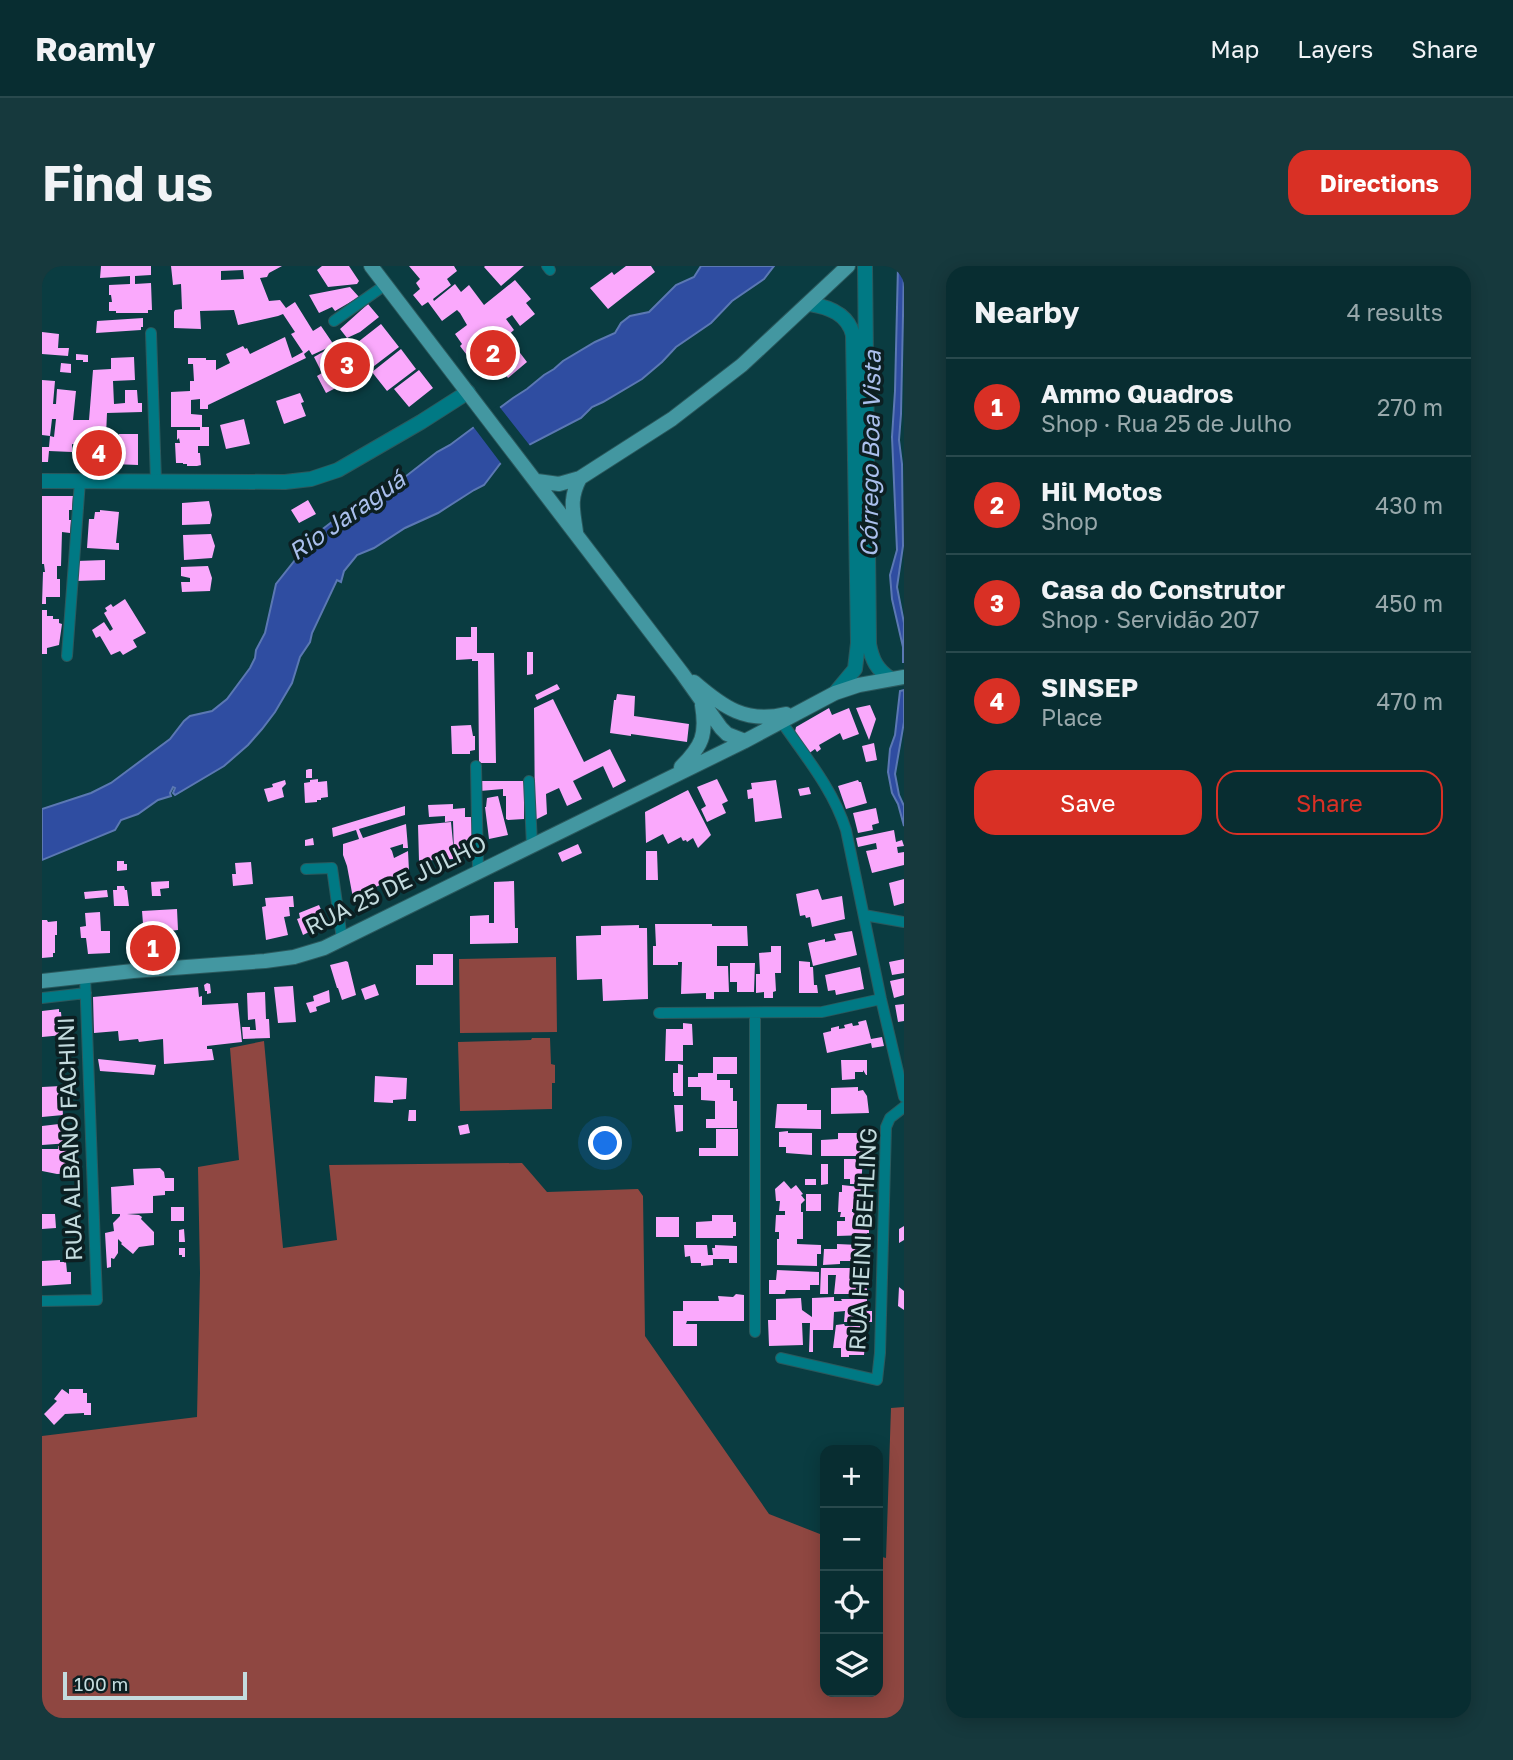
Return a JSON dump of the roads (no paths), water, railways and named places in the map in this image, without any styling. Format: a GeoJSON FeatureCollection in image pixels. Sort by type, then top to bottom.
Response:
{"type":"FeatureCollection","features":[{"type":"Feature","properties":{"kind":"main road"},"geometry":{"type":"LineString","coordinates":[[370,266],[533,476],[725,732],[745,741]]}},
{"type":"Feature","properties":{"kind":"main road"},"geometry":{"type":"LineString","coordinates":[[533,476],[559,484],[580,478],[672,419],[743,365],[848,266]]}},
{"type":"Feature","properties":{"kind":"main road"},"geometry":{"type":"LineString","coordinates":[[576,533],[572,500],[580,478]]}},
{"type":"Feature","properties":{"kind":"main road"},"geometry":{"type":"LineString","coordinates":[[682,673],[729,709],[767,717],[806,708],[835,693],[859,685],[897,678]]}},
{"type":"Feature","properties":{"kind":"main road"},"geometry":{"type":"LineString","coordinates":[[674,775],[702,740],[705,725],[701,700]]}},
{"type":"Feature","properties":{"kind":"main road","name":"RUA 25 DE JULHO"},"geometry":{"type":"LineString","coordinates":[[42,981],[265,961],[294,957],[324,947],[745,741],[806,708]]}},
{"type":"Feature","properties":{"kind":"street"},"geometry":{"type":"LineString","coordinates":[[864,266],[869,644],[877,667],[884,675],[897,678]]}},
{"type":"Feature","properties":{"kind":"street"},"geometry":{"type":"LineString","coordinates":[[334,321],[385,285]]}},
{"type":"Feature","properties":{"kind":"street"},"geometry":{"type":"LineString","coordinates":[[810,304],[832,310],[846,319],[853,335],[858,643],[855,669],[835,693]]}},
{"type":"Feature","properties":{"kind":"street"},"geometry":{"type":"LineString","coordinates":[[151,333],[156,481]]}},
{"type":"Feature","properties":{"kind":"street"},"geometry":{"type":"LineString","coordinates":[[42,481],[285,482],[311,479],[338,470],[468,392]]}},
{"type":"Feature","properties":{"kind":"street"},"geometry":{"type":"LineString","coordinates":[[67,656],[80,481]]}},
{"type":"Feature","properties":{"kind":"street"},"geometry":{"type":"LineString","coordinates":[[781,721],[840,810],[904,1097]]}},
{"type":"Feature","properties":{"kind":"street"},"geometry":{"type":"LineString","coordinates":[[476,766],[478,871]]}},
{"type":"Feature","properties":{"kind":"street"},"geometry":{"type":"LineString","coordinates":[[529,781],[532,845]]}},
{"type":"Feature","properties":{"kind":"street"},"geometry":{"type":"LineString","coordinates":[[306,869],[332,868],[342,939]]}},
{"type":"Feature","properties":{"kind":"street"},"geometry":{"type":"LineString","coordinates":[[864,915],[904,922]]}},
{"type":"Feature","properties":{"kind":"street","name":"RUA ALBANO FACHINI"},"geometry":{"type":"LineString","coordinates":[[42,1301],[97,1300],[85,976]]}},
{"type":"Feature","properties":{"kind":"street"},"geometry":{"type":"LineString","coordinates":[[42,998],[86,993]]}},
{"type":"Feature","properties":{"kind":"street"},"geometry":{"type":"LineString","coordinates":[[659,1013],[822,1012],[881,999]]}},
{"type":"Feature","properties":{"kind":"street"},"geometry":{"type":"LineString","coordinates":[[755,1013],[755,1332]]}},
{"type":"Feature","properties":{"kind":"street","name":"RUA HEINI BEHLING"},"geometry":{"type":"LineString","coordinates":[[780,1358],[877,1380],[886,1127],[890,1118],[904,1107]]}},
{"type":"Feature","properties":{"kind":"water","name":"Rio Jaraguá"},"geometry":{"type":"Polygon","coordinates":[[[701,266],[774,266],[764,279],[732,301],[711,323],[676,347],[642,379],[592,407],[581,418],[517,451],[500,464],[484,485],[438,513],[357,555],[344,571],[341,582],[337,580],[310,642],[300,657],[292,683],[275,712],[248,745],[224,766],[175,795],[173,787],[171,796],[121,820],[115,830],[42,860],[42,809],[91,793],[111,783],[170,739],[190,716],[212,711],[227,699],[255,658],[265,633],[276,584],[315,535],[333,521],[378,498],[563,361],[615,333],[621,323],[630,316],[649,312],[676,285],[694,277],[701,266]]]}},
{"type":"Feature","properties":{"kind":"water"},"geometry":{"type":"Polygon","coordinates":[[[898,266],[904,266],[899,440],[903,546],[897,587],[904,623],[903,663],[903,647],[892,599],[890,575],[897,550],[892,437],[898,266]]]}},
{"type":"Feature","properties":{"kind":"water"},"geometry":{"type":"Polygon","coordinates":[[[904,690],[904,722],[895,774],[904,806],[904,826],[892,793],[888,772],[900,691],[904,690]]]}},
{"type":"Feature","properties":{"kind":"place","name":"Hil Motos"},"geometry":{"type":"Point","coordinates":[493,353]}},
{"type":"Feature","properties":{"kind":"place","name":"Casa do Construtor"},"geometry":{"type":"Point","coordinates":[347,365]}},
{"type":"Feature","properties":{"kind":"place","name":"SINSEP"},"geometry":{"type":"Point","coordinates":[99,453]}},
{"type":"Feature","properties":{"kind":"place","name":"Ammo Quadros"},"geometry":{"type":"Point","coordinates":[153,948]}},
{"type":"Feature","properties":{"kind":"water label","name":"Córrego Boa Vista"},"geometry":{"type":"Point","coordinates":[871,454]}}]}
